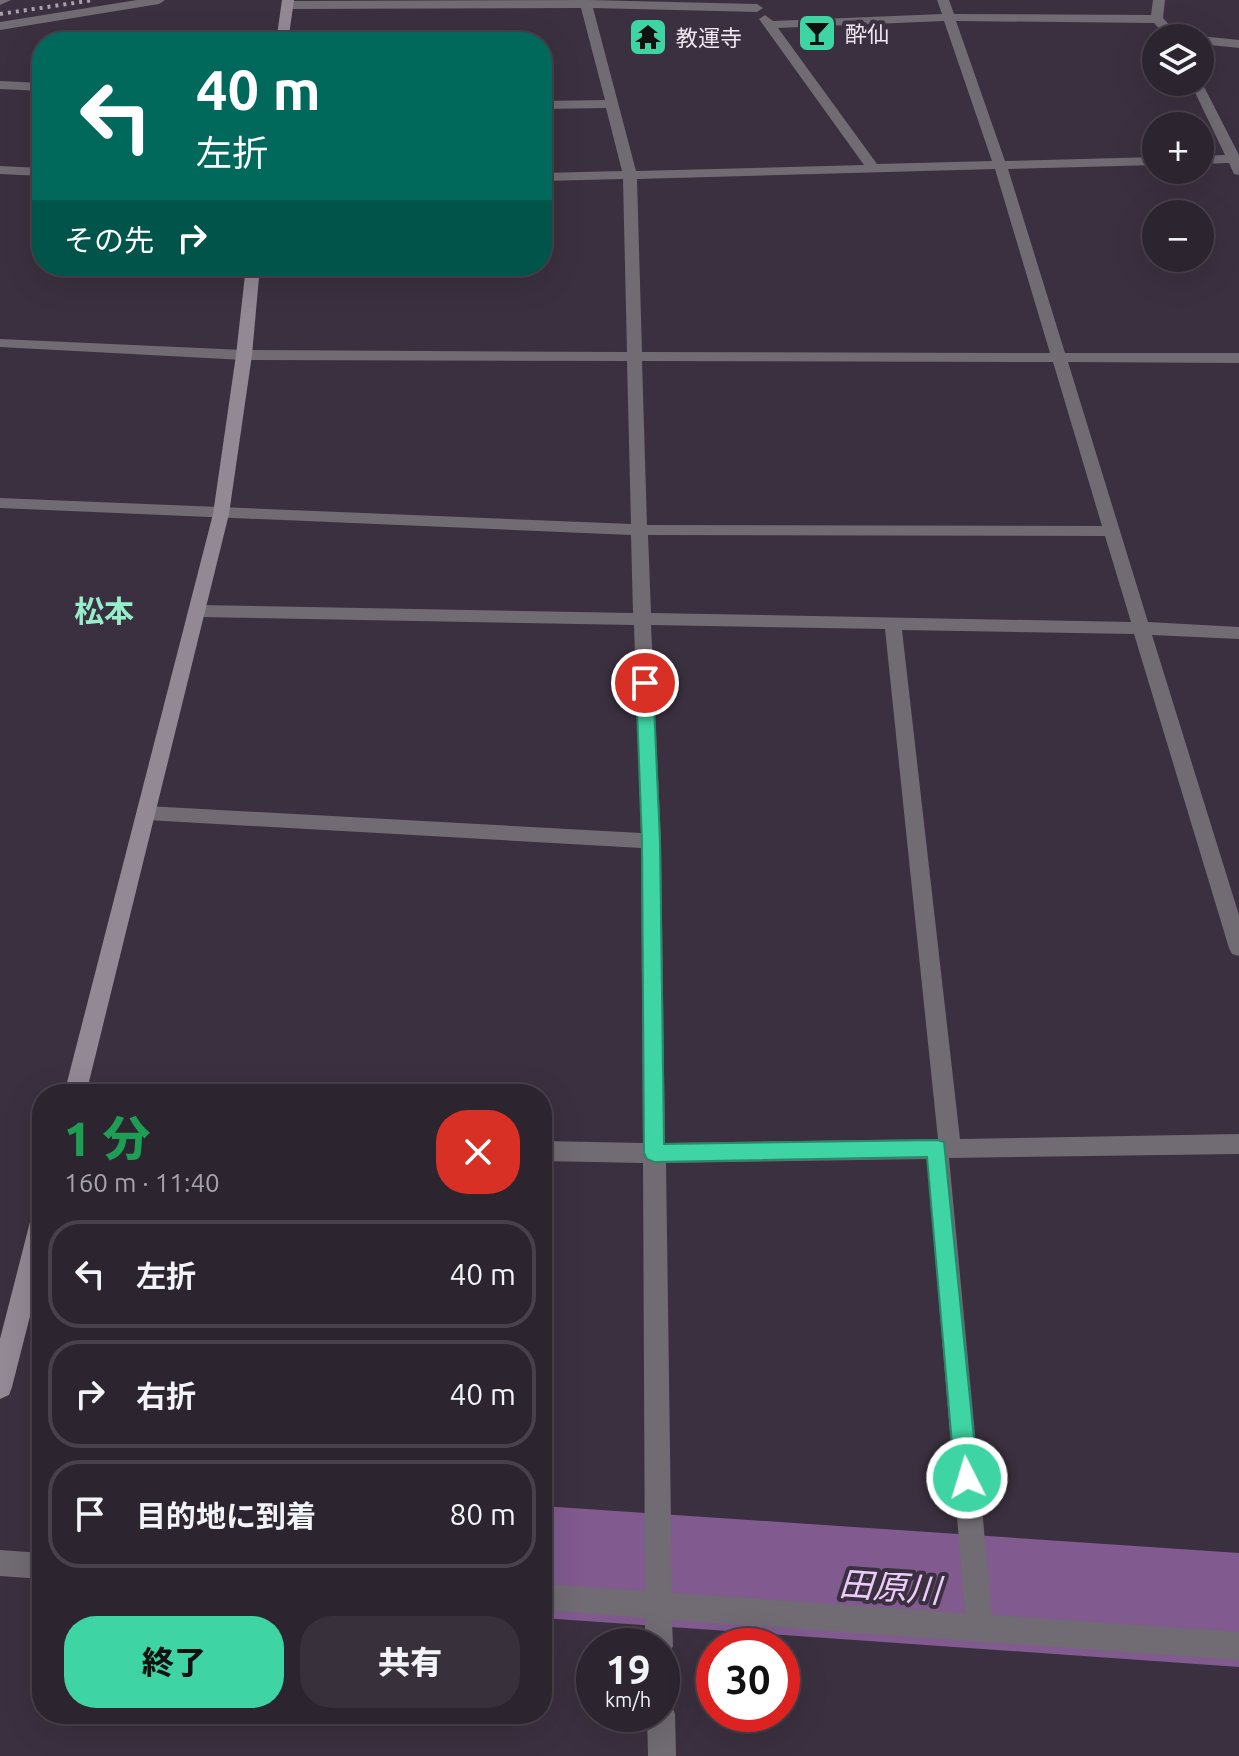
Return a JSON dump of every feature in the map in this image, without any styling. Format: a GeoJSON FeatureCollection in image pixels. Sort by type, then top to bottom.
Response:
{"type":"FeatureCollection","features":[{"type":"Feature","properties":{"kind":"street"},"geometry":{"type":"LineString","coordinates":[[1,28],[159,0]]}},
{"type":"Feature","properties":{"kind":"street"},"geometry":{"type":"LineString","coordinates":[[943,0],[1000,165],[1239,948]]}},
{"type":"Feature","properties":{"kind":"street"},"geometry":{"type":"LineString","coordinates":[[1157,19],[1159,0]]}},
{"type":"Feature","properties":{"kind":"street"},"geometry":{"type":"LineString","coordinates":[[283,32],[287,3],[754,4],[873,168]]}},
{"type":"Feature","properties":{"kind":"street"},"geometry":{"type":"LineString","coordinates":[[586,3],[630,175],[633,358],[651,841],[659,1628]]}},
{"type":"Feature","properties":{"kind":"street"},"geometry":{"type":"LineString","coordinates":[[769,25],[947,17],[1157,19],[1162,24]]}},
{"type":"Feature","properties":{"kind":"street"},"geometry":{"type":"LineString","coordinates":[[1214,41],[1239,44]]}},
{"type":"Feature","properties":{"kind":"street"},"geometry":{"type":"LineString","coordinates":[[0,85],[32,87]]}},
{"type":"Feature","properties":{"kind":"street"},"geometry":{"type":"LineString","coordinates":[[1203,96],[1237,163]]}},
{"type":"Feature","properties":{"kind":"street"},"geometry":{"type":"LineString","coordinates":[[552,105],[611,104]]}},
{"type":"Feature","properties":{"kind":"street"},"geometry":{"type":"LineString","coordinates":[[552,177],[1142,161]]}},
{"type":"Feature","properties":{"kind":"street"},"geometry":{"type":"LineString","coordinates":[[1214,161],[1237,163]]}},
{"type":"Feature","properties":{"kind":"street"},"geometry":{"type":"LineString","coordinates":[[0,170],[32,172]]}},
{"type":"Feature","properties":{"kind":"street"},"geometry":{"type":"LineString","coordinates":[[78,1084],[221,514],[252,276]]}},
{"type":"Feature","properties":{"kind":"street"},"geometry":{"type":"LineString","coordinates":[[0,343],[244,355],[1239,358]]}},
{"type":"Feature","properties":{"kind":"street"},"geometry":{"type":"LineString","coordinates":[[0,503],[639,530],[1112,531]]}},
{"type":"Feature","properties":{"kind":"street"},"geometry":{"type":"LineString","coordinates":[[199,611],[1141,628],[1239,633]]}},
{"type":"Feature","properties":{"kind":"street"},"geometry":{"type":"LineString","coordinates":[[893,625],[943,1148],[980,1627]]}},
{"type":"Feature","properties":{"kind":"street"},"geometry":{"type":"LineString","coordinates":[[147,813],[651,841]]}},
{"type":"Feature","properties":{"kind":"street"},"geometry":{"type":"LineString","coordinates":[[552,1151],[654,1153],[1239,1144]]}},
{"type":"Feature","properties":{"kind":"street"},"geometry":{"type":"LineString","coordinates":[[0,1387],[32,1261]]}},
{"type":"Feature","properties":{"kind":"street"},"geometry":{"type":"LineString","coordinates":[[0,1563],[32,1565]]}},
{"type":"Feature","properties":{"kind":"street"},"geometry":{"type":"LineString","coordinates":[[552,1598],[1239,1646]]}},
{"type":"Feature","properties":{"kind":"street"},"geometry":{"type":"LineString","coordinates":[[661,1732],[662,1756]]}},
{"type":"Feature","properties":{"kind":"waterway","name":"田原川"},"geometry":{"type":"LineString","coordinates":[[552,1563],[1239,1610]]}},
{"type":"Feature","properties":{"kind":"railway"},"geometry":{"type":"LineString","coordinates":[[0,14],[94,0]]}},
{"type":"Feature","properties":{"kind":"place","name":"酔仙"},"geometry":{"type":"Point","coordinates":[817,33]}},
{"type":"Feature","properties":{"kind":"place","name":"教運寺"},"geometry":{"type":"Point","coordinates":[648,37]}},
{"type":"Feature","properties":{"kind":"district","name":"松本"},"geometry":{"type":"Point","coordinates":[104,611]}},
{"type":"Feature","properties":{"kind":"route"},"geometry":{"type":"LineString","coordinates":[[645,683],[651,841],[654,1153],[937,1148],[967,1478]]}}]}
